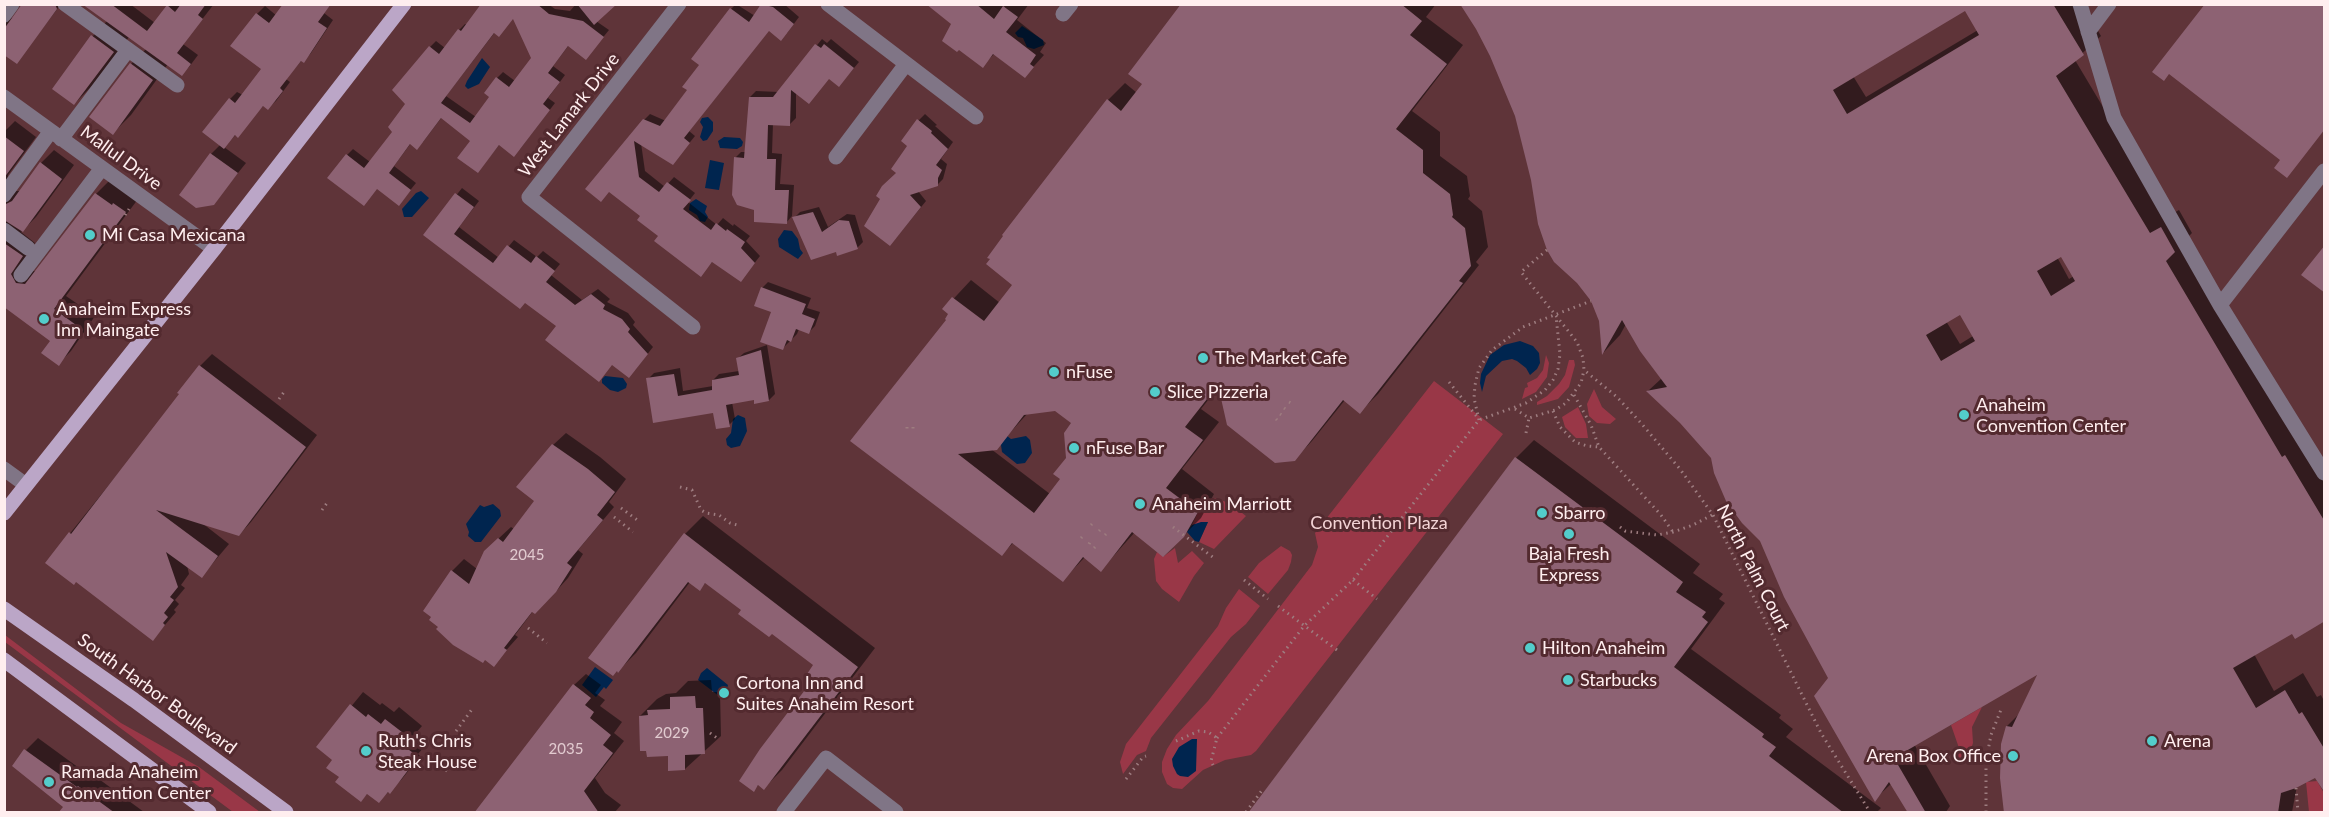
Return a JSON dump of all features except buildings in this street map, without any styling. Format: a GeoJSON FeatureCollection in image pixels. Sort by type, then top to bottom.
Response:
{"type":"FeatureCollection","features":[{"type":"Feature","properties":{"kind":"main road"},"geometry":{"type":"LineString","coordinates":[[4,513],[214,249],[404,4]]}},
{"type":"Feature","properties":{"kind":"main road","name":"South Harbor Boulevard"},"geometry":{"type":"LineString","coordinates":[[4,609],[134,700],[286,813]]}},
{"type":"Feature","properties":{"kind":"main road"},"geometry":{"type":"LineString","coordinates":[[4,660],[209,813]]}},
{"type":"Feature","properties":{"kind":"street"},"geometry":{"type":"LineString","coordinates":[[4,15],[12,4]]}},
{"type":"Feature","properties":{"kind":"street"},"geometry":{"type":"LineString","coordinates":[[65,4],[177,85]]}},
{"type":"Feature","properties":{"kind":"street","name":"West Lamark Drive"},"geometry":{"type":"LineString","coordinates":[[679,4],[529,197],[693,327]]}},
{"type":"Feature","properties":{"kind":"street"},"geometry":{"type":"LineString","coordinates":[[828,4],[976,117]]}},
{"type":"Feature","properties":{"kind":"street"},"geometry":{"type":"LineString","coordinates":[[2080,4],[2114,118],[2220,305],[2325,473]]}},
{"type":"Feature","properties":{"kind":"street"},"geometry":{"type":"LineString","coordinates":[[2088,32],[2109,4]]}},
{"type":"Feature","properties":{"kind":"street"},"geometry":{"type":"LineString","coordinates":[[4,195],[128,50]]}},
{"type":"Feature","properties":{"kind":"street"},"geometry":{"type":"LineString","coordinates":[[836,156],[906,64]]}},
{"type":"Feature","properties":{"kind":"street","name":"Mallul Drive"},"geometry":{"type":"LineString","coordinates":[[4,97],[214,249]]}},
{"type":"Feature","properties":{"kind":"street"},"geometry":{"type":"LineString","coordinates":[[21,275],[102,168]]}},
{"type":"Feature","properties":{"kind":"street"},"geometry":{"type":"LineString","coordinates":[[2220,305],[2325,171]]}},
{"type":"Feature","properties":{"kind":"street"},"geometry":{"type":"LineString","coordinates":[[4,230],[28,248]]}},
{"type":"Feature","properties":{"kind":"street"},"geometry":{"type":"LineString","coordinates":[[4,469],[26,485]]}},
{"type":"Feature","properties":{"kind":"street"},"geometry":{"type":"LineString","coordinates":[[784,813],[826,758],[896,813]]}},
{"type":"Feature","properties":{"kind":"path"},"geometry":{"type":"LineString","coordinates":[[125,214],[129,209]]}},
{"type":"Feature","properties":{"kind":"path"},"geometry":{"type":"LineString","coordinates":[[1515,409],[1529,418],[1566,404],[1581,382],[1584,369],[1578,342],[1521,272],[1547,250]]}},
{"type":"Feature","properties":{"kind":"path"},"geometry":{"type":"LineString","coordinates":[[1479,420],[1474,398],[1474,385],[1484,359],[1504,339],[1522,327],[1592,301]]}},
{"type":"Feature","properties":{"kind":"path"},"geometry":{"type":"LineString","coordinates":[[1213,765],[1211,761],[1217,738],[1304,626],[1353,580],[1479,420],[1515,409],[1545,390],[1558,369],[1560,354],[1556,315]]}},
{"type":"Feature","properties":{"kind":"path","name":"North Palm Court"},"geometry":{"type":"LineString","coordinates":[[1584,369],[1617,397],[1641,423],[1680,469],[1713,515],[1816,723],[1870,813]]}},
{"type":"Feature","properties":{"kind":"path"},"geometry":{"type":"LineString","coordinates":[[1449,382],[1479,420]]}},
{"type":"Feature","properties":{"kind":"path"},"geometry":{"type":"LineString","coordinates":[[279,399],[284,392]]}},
{"type":"Feature","properties":{"kind":"path"},"geometry":{"type":"LineString","coordinates":[[1574,394],[1591,425],[1599,447],[1661,515],[1673,532]]}},
{"type":"Feature","properties":{"kind":"path"},"geometry":{"type":"LineString","coordinates":[[1552,411],[1560,428],[1575,442],[1599,447]]}},
{"type":"Feature","properties":{"kind":"path"},"geometry":{"type":"LineString","coordinates":[[1526,433],[1529,418]]}},
{"type":"Feature","properties":{"kind":"path"},"geometry":{"type":"LineString","coordinates":[[680,488],[692,490],[701,510],[719,515],[737,525]]}},
{"type":"Feature","properties":{"kind":"path"},"geometry":{"type":"LineString","coordinates":[[322,510],[327,503]]}},
{"type":"Feature","properties":{"kind":"path"},"geometry":{"type":"LineString","coordinates":[[621,508],[640,522]]}},
{"type":"Feature","properties":{"kind":"path"},"geometry":{"type":"LineString","coordinates":[[1620,527],[1624,531],[1658,534],[1673,532],[1713,515]]}},
{"type":"Feature","properties":{"kind":"path"},"geometry":{"type":"LineString","coordinates":[[614,517],[633,532]]}},
{"type":"Feature","properties":{"kind":"path"},"geometry":{"type":"LineString","coordinates":[[1173,527],[1214,558]]}},
{"type":"Feature","properties":{"kind":"path"},"geometry":{"type":"LineString","coordinates":[[1244,580],[1268,598]]}},
{"type":"Feature","properties":{"kind":"path"},"geometry":{"type":"LineString","coordinates":[[1353,580],[1377,599]]}},
{"type":"Feature","properties":{"kind":"path"},"geometry":{"type":"LineString","coordinates":[[1278,606],[1337,650]]}},
{"type":"Feature","properties":{"kind":"path"},"geometry":{"type":"LineString","coordinates":[[528,628],[547,643]]}},
{"type":"Feature","properties":{"kind":"path"},"geometry":{"type":"LineString","coordinates":[[1986,813],[1986,761],[1991,735],[2002,707]]}},
{"type":"Feature","properties":{"kind":"path"},"geometry":{"type":"LineString","coordinates":[[456,731],[473,708]]}},
{"type":"Feature","properties":{"kind":"path"},"geometry":{"type":"LineString","coordinates":[[1176,741],[1198,731],[1208,732],[1217,738]]}},
{"type":"Feature","properties":{"kind":"path"},"geometry":{"type":"LineString","coordinates":[[710,733],[717,738],[716,741]]}},
{"type":"Feature","properties":{"kind":"path"},"geometry":{"type":"LineString","coordinates":[[427,756],[447,771]]}},
{"type":"Feature","properties":{"kind":"path"},"geometry":{"type":"LineString","coordinates":[[1126,779],[1146,756]]}},
{"type":"Feature","properties":{"kind":"path"},"geometry":{"type":"LineString","coordinates":[[2296,788],[2298,813]]}},
{"type":"Feature","properties":{"kind":"path"},"geometry":{"type":"LineString","coordinates":[[1246,813],[1263,789]]}},
{"type":"Feature","properties":{"kind":"green space"},"geometry":{"type":"Polygon","coordinates":[[[1546,355],[1549,363],[1547,377],[1536,392],[1522,399],[1525,388],[1528,387],[1527,383],[1537,378],[1543,370],[1546,355]]]}},
{"type":"Feature","properties":{"kind":"green space"},"geometry":{"type":"Polygon","coordinates":[[[1569,360],[1574,360],[1575,365],[1569,387],[1558,399],[1537,405],[1537,402],[1559,384],[1565,375],[1569,360]]]}},
{"type":"Feature","properties":{"kind":"green space","name":"Convention Plaza"},"geometry":{"type":"Polygon","coordinates":[[[1434,381],[1503,434],[1256,751],[1251,755],[1225,760],[1203,770],[1182,789],[1173,788],[1167,784],[1162,772],[1162,762],[1167,749],[1176,735],[1208,701],[1312,565],[1318,547],[1315,533],[1434,381]]]}},
{"type":"Feature","properties":{"kind":"green space"},"geometry":{"type":"Polygon","coordinates":[[[1594,389],[1602,407],[1616,419],[1610,424],[1597,423],[1589,416],[1587,404],[1594,389]]]}},
{"type":"Feature","properties":{"kind":"green space"},"geometry":{"type":"Polygon","coordinates":[[[1578,407],[1586,424],[1588,438],[1576,438],[1565,427],[1562,417],[1578,407]]]}},
{"type":"Feature","properties":{"kind":"green space"},"geometry":{"type":"Polygon","coordinates":[[[1215,498],[1229,503],[1246,516],[1214,549],[1199,542],[1208,522],[1192,525],[1198,512],[1192,508],[1215,498]]]}},
{"type":"Feature","properties":{"kind":"green space"},"geometry":{"type":"Polygon","coordinates":[[[1281,546],[1290,551],[1291,562],[1288,570],[1268,594],[1248,577],[1259,563],[1281,546]]]}},
{"type":"Feature","properties":{"kind":"green space"},"geometry":{"type":"Polygon","coordinates":[[[1175,548],[1178,563],[1192,551],[1204,563],[1179,602],[1162,589],[1156,581],[1154,559],[1157,552],[1164,556],[1175,548]]]}},
{"type":"Feature","properties":{"kind":"green space"},"geometry":{"type":"Polygon","coordinates":[[[1239,589],[1260,606],[1246,624],[1231,637],[1151,738],[1146,751],[1137,755],[1123,774],[1120,762],[1126,744],[1218,626],[1226,608],[1239,589]]]}},
{"type":"Feature","properties":{"kind":"green space"},"geometry":{"type":"Polygon","coordinates":[[[5,635],[121,723],[199,767],[260,812],[233,812],[5,642],[5,635]]]}},
{"type":"Feature","properties":{"kind":"green space"},"geometry":{"type":"Polygon","coordinates":[[[1982,707],[1972,727],[1973,743],[1970,752],[1961,762],[1955,758],[1959,748],[1951,725],[1982,707]]]}},
{"type":"Feature","properties":{"kind":"green space"},"geometry":{"type":"Polygon","coordinates":[[[2317,781],[2324,793],[2324,812],[2309,812],[2306,782],[2317,781]]]}},
{"type":"Feature","properties":{"kind":"water"},"geometry":{"type":"Polygon","coordinates":[[[1022,26],[1043,40],[1044,45],[1034,49],[1027,47],[1023,38],[1018,37],[1015,33],[1022,26]]]}},
{"type":"Feature","properties":{"kind":"water"},"geometry":{"type":"Polygon","coordinates":[[[482,58],[490,67],[479,84],[468,89],[465,86],[467,81],[482,58]]]}},
{"type":"Feature","properties":{"kind":"water"},"geometry":{"type":"Polygon","coordinates":[[[708,117],[713,122],[713,131],[707,140],[703,141],[700,137],[703,127],[700,122],[702,118],[708,117]]]}},
{"type":"Feature","properties":{"kind":"water"},"geometry":{"type":"Polygon","coordinates":[[[724,137],[740,138],[743,142],[742,146],[737,149],[720,148],[718,141],[724,137]]]}},
{"type":"Feature","properties":{"kind":"water"},"geometry":{"type":"Polygon","coordinates":[[[710,160],[724,163],[719,190],[705,188],[710,160]]]}},
{"type":"Feature","properties":{"kind":"water"},"geometry":{"type":"Polygon","coordinates":[[[421,191],[429,198],[412,217],[404,217],[402,209],[416,193],[421,191]]]}},
{"type":"Feature","properties":{"kind":"water"},"geometry":{"type":"Polygon","coordinates":[[[696,199],[707,206],[705,212],[708,217],[705,222],[700,221],[697,215],[689,210],[690,203],[696,199]]]}},
{"type":"Feature","properties":{"kind":"water"},"geometry":{"type":"Polygon","coordinates":[[[784,230],[792,231],[798,239],[803,253],[798,259],[779,247],[778,239],[784,230]]]}},
{"type":"Feature","properties":{"kind":"water"},"geometry":{"type":"Polygon","coordinates":[[[1520,341],[1533,346],[1539,353],[1540,363],[1537,369],[1530,375],[1526,368],[1517,361],[1512,359],[1502,361],[1486,376],[1482,392],[1481,374],[1490,355],[1504,345],[1520,341]]]}},
{"type":"Feature","properties":{"kind":"water"},"geometry":{"type":"Polygon","coordinates":[[[605,376],[623,378],[627,384],[626,388],[618,392],[610,390],[602,383],[605,376]]]}},
{"type":"Feature","properties":{"kind":"water"},"geometry":{"type":"Polygon","coordinates":[[[738,415],[745,418],[747,431],[740,446],[731,448],[727,445],[726,439],[731,433],[733,419],[738,415]]]}},
{"type":"Feature","properties":{"kind":"water"},"geometry":{"type":"Polygon","coordinates":[[[979,428],[998,429],[1011,439],[1026,436],[1030,440],[1032,453],[1025,463],[1017,464],[1002,452],[1001,445],[979,428]]]}},
{"type":"Feature","properties":{"kind":"water"},"geometry":{"type":"Polygon","coordinates":[[[493,504],[500,510],[501,516],[481,542],[475,542],[468,536],[466,524],[480,505],[484,507],[493,504]]]}},
{"type":"Feature","properties":{"kind":"water"},"geometry":{"type":"Polygon","coordinates":[[[1208,522],[1199,542],[1187,532],[1192,525],[1208,522]]]}},
{"type":"Feature","properties":{"kind":"water"},"geometry":{"type":"Polygon","coordinates":[[[595,667],[613,680],[596,697],[582,685],[595,667]]]}},
{"type":"Feature","properties":{"kind":"water"},"geometry":{"type":"Polygon","coordinates":[[[707,668],[728,685],[726,692],[719,696],[698,680],[707,668]]]}},
{"type":"Feature","properties":{"kind":"water"},"geometry":{"type":"Polygon","coordinates":[[[1192,739],[1197,739],[1196,771],[1188,777],[1180,776],[1173,766],[1172,759],[1179,747],[1192,739]]]}},
{"type":"Feature","properties":{"kind":"place","name":"Mi Casa Mexicana"},"geometry":{"type":"Point","coordinates":[90,235]}},
{"type":"Feature","properties":{"kind":"place","name":"Anaheim Express Inn Maingate"},"geometry":{"type":"Point","coordinates":[44,319]}},
{"type":"Feature","properties":{"kind":"place","name":"The Market Cafe"},"geometry":{"type":"Point","coordinates":[1203,358]}},
{"type":"Feature","properties":{"kind":"place","name":"nFuse"},"geometry":{"type":"Point","coordinates":[1054,372]}},
{"type":"Feature","properties":{"kind":"place","name":"Slice Pizzeria"},"geometry":{"type":"Point","coordinates":[1155,392]}},
{"type":"Feature","properties":{"kind":"place","name":"Anaheim Convention Center"},"geometry":{"type":"Point","coordinates":[1964,415]}},
{"type":"Feature","properties":{"kind":"place","name":"nFuse Bar"},"geometry":{"type":"Point","coordinates":[1074,448]}},
{"type":"Feature","properties":{"kind":"place","name":"Anaheim Marriott"},"geometry":{"type":"Point","coordinates":[1140,504]}},
{"type":"Feature","properties":{"kind":"place","name":"Sbarro"},"geometry":{"type":"Point","coordinates":[1542,513]}},
{"type":"Feature","properties":{"kind":"place","name":"Baja Fresh Express"},"geometry":{"type":"Point","coordinates":[1569,534]}},
{"type":"Feature","properties":{"kind":"place","name":"Hilton Anaheim"},"geometry":{"type":"Point","coordinates":[1530,648]}},
{"type":"Feature","properties":{"kind":"place","name":"Starbucks"},"geometry":{"type":"Point","coordinates":[1568,680]}},
{"type":"Feature","properties":{"kind":"place","name":"Cortona Inn and Suites Anaheim Resort"},"geometry":{"type":"Point","coordinates":[724,693]}},
{"type":"Feature","properties":{"kind":"place","name":"Arena"},"geometry":{"type":"Point","coordinates":[2152,741]}},
{"type":"Feature","properties":{"kind":"place","name":"Ruth's Chris Steak House"},"geometry":{"type":"Point","coordinates":[366,751]}},
{"type":"Feature","properties":{"kind":"place","name":"Arena Box Office"},"geometry":{"type":"Point","coordinates":[2013,756]}},
{"type":"Feature","properties":{"kind":"place","name":"Ramada Anaheim Convention Center"},"geometry":{"type":"Point","coordinates":[49,782]}}]}
